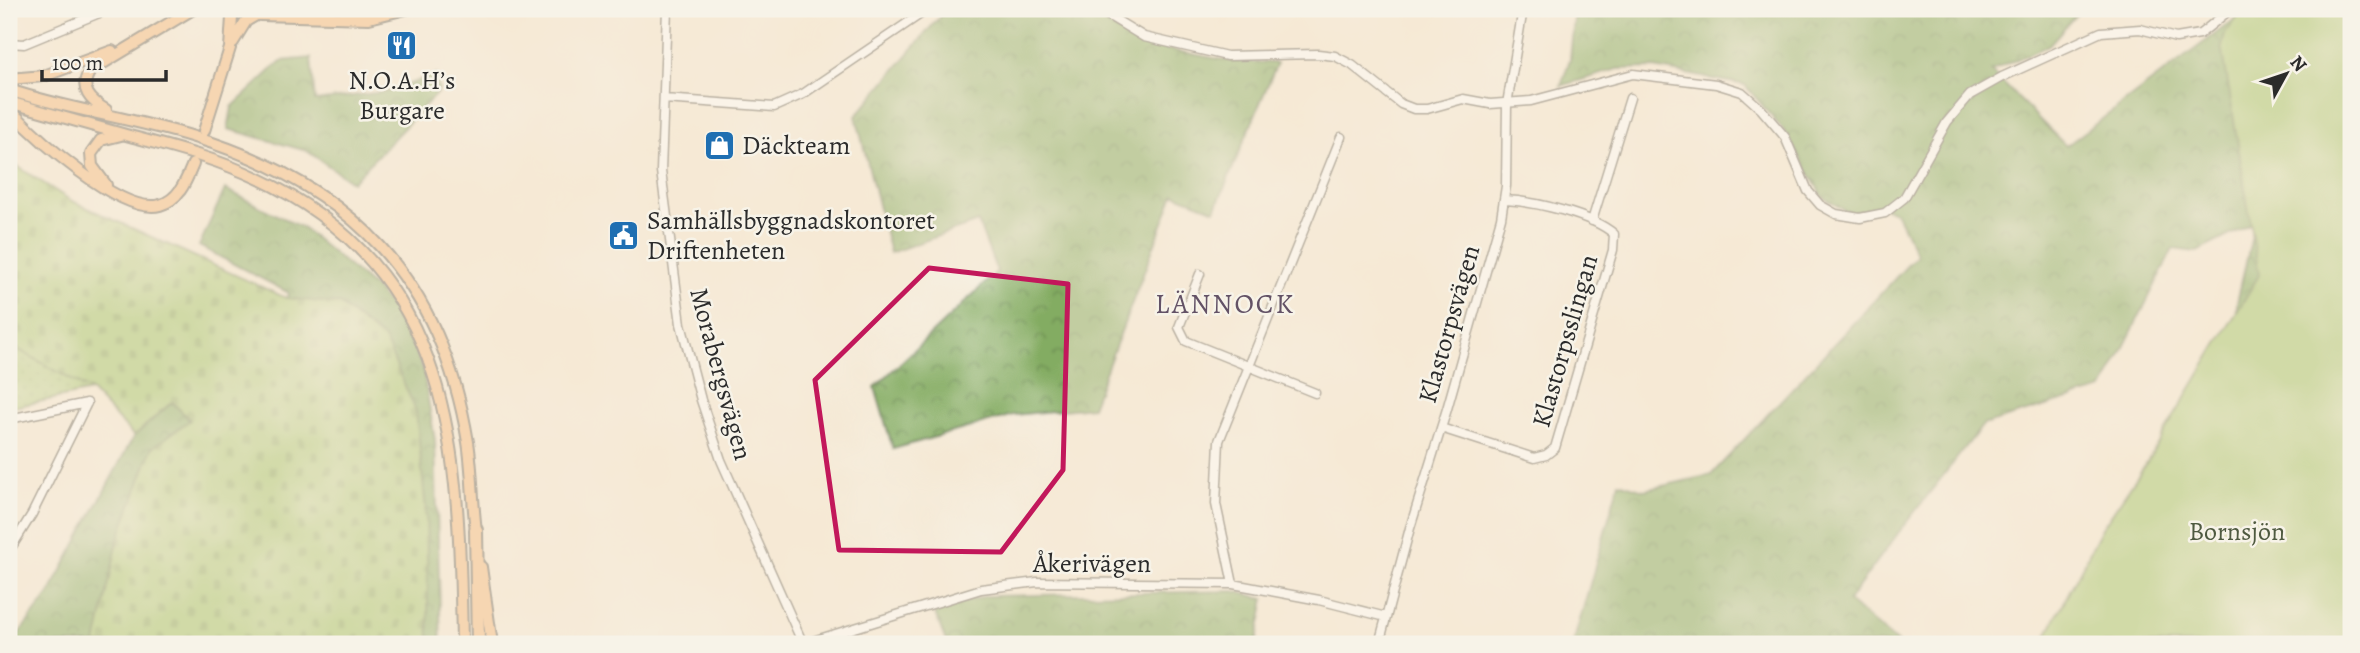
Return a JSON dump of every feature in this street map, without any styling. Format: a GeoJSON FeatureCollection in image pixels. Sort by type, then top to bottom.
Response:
{"type":"FeatureCollection","features":[{"type":"Feature","properties":{"kind":"highway"},"geometry":{"type":"LineString","coordinates":[[476,530],[478,644]]}},
{"type":"Feature","properties":{"kind":"main road"},"geometry":{"type":"LineString","coordinates":[[114,115],[96,104],[87,94],[86,77],[95,67],[194,9]]}},
{"type":"Feature","properties":{"kind":"main road"},"geometry":{"type":"LineString","coordinates":[[204,131],[230,48],[246,22],[262,12],[369,18],[406,9]]}},
{"type":"Feature","properties":{"kind":"main road"},"geometry":{"type":"LineString","coordinates":[[227,11],[239,21],[246,22]]}},
{"type":"Feature","properties":{"kind":"main road"},"geometry":{"type":"LineString","coordinates":[[227,11],[230,48]]}},
{"type":"Feature","properties":{"kind":"main road"},"geometry":{"type":"LineString","coordinates":[[9,79],[58,72],[138,42]]}},
{"type":"Feature","properties":{"kind":"main road"},"geometry":{"type":"LineString","coordinates":[[9,90],[114,115],[228,147],[271,165],[323,195],[373,238],[415,292],[454,380],[468,442],[476,530],[492,644]]}},
{"type":"Feature","properties":{"kind":"main road"},"geometry":{"type":"LineString","coordinates":[[9,102],[211,159],[255,177],[292,196],[366,254],[392,288],[413,323],[429,359],[446,422],[457,490],[462,644]]}},
{"type":"Feature","properties":{"kind":"main road"},"geometry":{"type":"LineString","coordinates":[[9,109],[80,172],[140,205],[159,206],[178,194],[193,164]]}},
{"type":"Feature","properties":{"kind":"main road"},"geometry":{"type":"LineString","coordinates":[[116,194],[95,173],[90,154],[101,140],[125,135]]}},
{"type":"Feature","properties":{"kind":"street"},"geometry":{"type":"LineString","coordinates":[[9,43],[24,44],[109,9]]}},
{"type":"Feature","properties":{"kind":"street","name":"Morabergsvägen"},"geometry":{"type":"LineString","coordinates":[[667,9],[663,191],[675,290],[684,337],[721,460],[803,644]]}},
{"type":"Feature","properties":{"kind":"street"},"geometry":{"type":"LineString","coordinates":[[664,100],[774,107],[803,94],[928,9]]}},
{"type":"Feature","properties":{"kind":"street"},"geometry":{"type":"LineString","coordinates":[[1098,9],[1144,37],[1227,56],[1335,56],[1367,75],[1401,104],[1414,109],[1427,109],[1463,99],[1490,104],[1531,102],[1633,74],[1716,84],[1742,92],[1762,109],[1785,137],[1808,191],[1820,205],[1836,214],[1860,218],[1885,212],[1904,198],[1947,122],[1970,95],[2055,51],[2101,32],[2140,29],[2176,37],[2200,34],[2231,9]]}},
{"type":"Feature","properties":{"kind":"street","name":"Klastorpsvägen"},"geometry":{"type":"LineString","coordinates":[[1380,644],[1385,617],[1504,200],[1507,104],[1523,9]]}},
{"type":"Feature","properties":{"kind":"street","name":"Klastorpsslingan"},"geometry":{"type":"LineString","coordinates":[[1591,221],[1630,98]]}},
{"type":"Feature","properties":{"kind":"street"},"geometry":{"type":"LineString","coordinates":[[2351,130],[2347,133],[2351,155]]}},
{"type":"Feature","properties":{"kind":"street"},"geometry":{"type":"LineString","coordinates":[[1233,584],[1216,504],[1219,441],[1341,137]]}},
{"type":"Feature","properties":{"kind":"street","name":"Klastorpsslingan"},"geometry":{"type":"LineString","coordinates":[[1441,428],[1534,458],[1546,455],[1555,448],[1613,250],[1614,234],[1603,224],[1526,200],[1504,200]]}},
{"type":"Feature","properties":{"kind":"street"},"geometry":{"type":"LineString","coordinates":[[1200,274],[1179,327],[1186,341],[1315,393]]}},
{"type":"Feature","properties":{"kind":"street"},"geometry":{"type":"LineString","coordinates":[[9,419],[86,403],[32,514],[9,551]]}},
{"type":"Feature","properties":{"kind":"street","name":"Åkerivägen"},"geometry":{"type":"LineString","coordinates":[[803,644],[982,589],[1037,582],[1233,584],[1302,596],[1385,617]]}},
{"type":"Feature","properties":{"kind":"highlighted area"},"geometry":{"type":"Polygon","coordinates":[[[929,268],[1068,284],[1063,470],[1001,552],[839,550],[815,380],[929,268]]]}},
{"type":"Feature","properties":{"kind":"green space"},"geometry":{"type":"Polygon","coordinates":[[[946,9],[1062,9],[1092,16],[1145,45],[1230,61],[1277,63],[1215,210],[1174,194],[1092,407],[1013,415],[893,449],[875,387],[997,272],[978,222],[890,253],[856,116],[946,9]]]}},
{"type":"Feature","properties":{"kind":"green space"},"geometry":{"type":"Polygon","coordinates":[[[1575,9],[2081,9],[2049,45],[1991,71],[2066,146],[2247,10],[2351,9],[2351,644],[2235,357],[2237,303],[2255,222],[2197,252],[2173,249],[2103,389],[1983,425],[1848,601],[1899,644],[1573,644],[1619,482],[1644,490],[1711,475],[1917,255],[1896,212],[1881,207],[1849,213],[1823,197],[1784,131],[1745,85],[1654,68],[1618,69],[1561,86],[1570,59],[1575,9]]]}},
{"type":"Feature","properties":{"kind":"green space","name":"Bornsjön"},"geometry":{"type":"Polygon","coordinates":[[[2244,9],[2351,9],[2351,644],[2040,644],[2102,528],[2145,465],[2259,275],[2222,46],[2225,34],[2244,9]]]}},
{"type":"Feature","properties":{"kind":"green space"},"geometry":{"type":"Polygon","coordinates":[[[311,58],[315,101],[390,91],[436,74],[439,91],[352,182],[307,151],[228,129],[232,107],[281,61],[311,58]]]}},
{"type":"Feature","properties":{"kind":"green space"},"geometry":{"type":"Polygon","coordinates":[[[9,161],[70,200],[286,298],[339,304],[385,340],[416,411],[426,511],[429,644],[96,644],[118,540],[152,448],[190,420],[172,402],[134,436],[91,391],[9,344],[9,161]]]}},
{"type":"Feature","properties":{"kind":"green space"},"geometry":{"type":"Polygon","coordinates":[[[225,189],[303,228],[376,289],[402,321],[423,369],[435,440],[441,644],[11,644],[49,594],[134,436],[172,402],[190,420],[245,364],[289,293],[199,246],[225,189]]]}},
{"type":"Feature","properties":{"kind":"green space"},"geometry":{"type":"Polygon","coordinates":[[[9,344],[91,391],[9,408],[9,344]]]}},
{"type":"Feature","properties":{"kind":"green space"},"geometry":{"type":"Polygon","coordinates":[[[1234,591],[1265,599],[1256,644],[947,644],[934,611],[986,596],[1234,591]]]}},
{"type":"Feature","properties":{"kind":"place","name":"N.O.A.H’s Burgare"},"geometry":{"type":"Point","coordinates":[402,45]}},
{"type":"Feature","properties":{"kind":"place","name":"Däckteam"},"geometry":{"type":"Point","coordinates":[719,145]}},
{"type":"Feature","properties":{"kind":"place","name":"Samhällsbyggnadskontoret Driftenheten"},"geometry":{"type":"Point","coordinates":[624,235]}},
{"type":"Feature","properties":{"kind":"district","name":"LÄNNOCK"},"geometry":{"type":"Point","coordinates":[1225,304]}}]}
